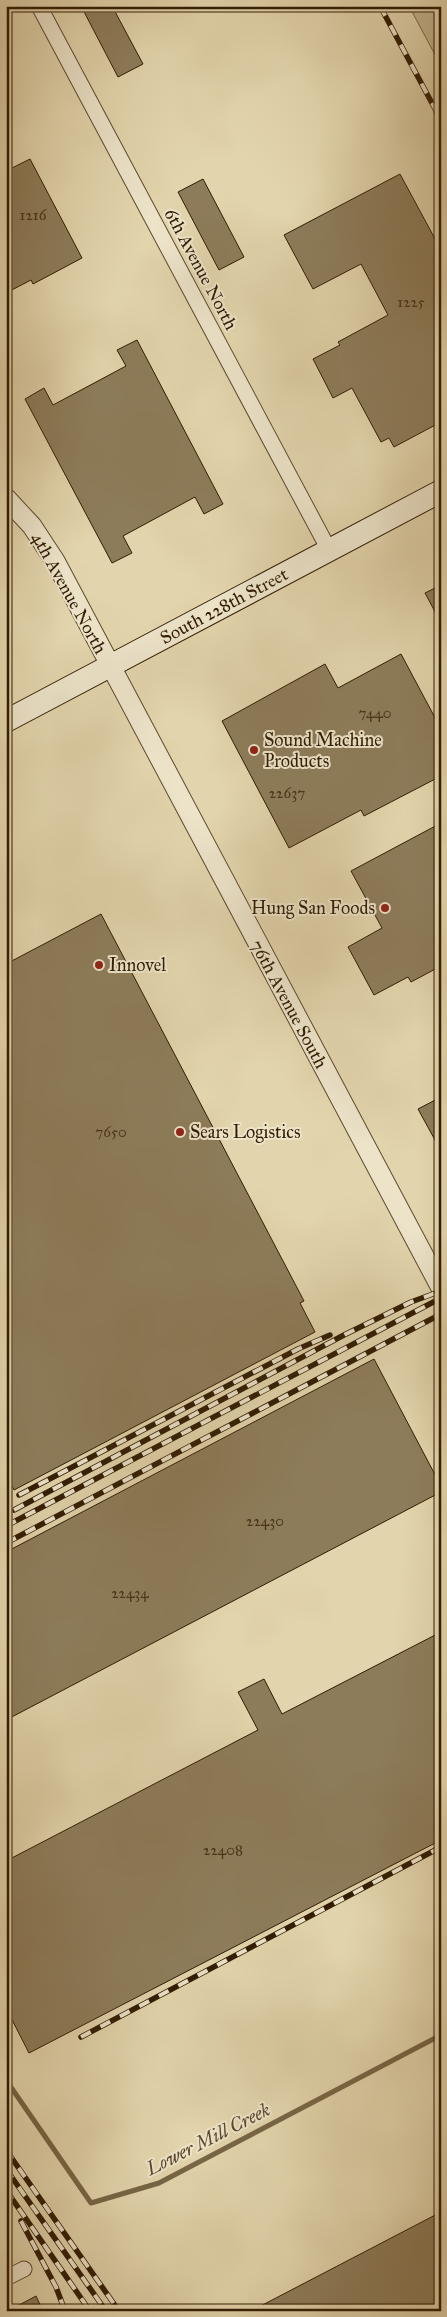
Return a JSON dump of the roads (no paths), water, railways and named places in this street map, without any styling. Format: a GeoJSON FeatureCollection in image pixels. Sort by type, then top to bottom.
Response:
{"type":"FeatureCollection","features":[{"type":"Feature","properties":{"kind":"main road","name":"South 228th Street"},"geometry":{"type":"LineString","coordinates":[[6,721],[441,492]]}},
{"type":"Feature","properties":{"kind":"street","name":"6th Avenue North"},"geometry":{"type":"LineString","coordinates":[[39,6],[330,550]]}},
{"type":"Feature","properties":{"kind":"street","name":"4th Avenue North"},"geometry":{"type":"LineString","coordinates":[[6,498],[32,526],[55,561],[109,666]]}},
{"type":"Feature","properties":{"kind":"street","name":"76th Avenue South"},"geometry":{"type":"LineString","coordinates":[[109,666],[441,1288]]}},
{"type":"Feature","properties":{"kind":"street"},"geometry":{"type":"LineString","coordinates":[[6,2278],[24,2268]]}},
{"type":"Feature","properties":{"kind":"waterway","name":"Lower Mill Creek"},"geometry":{"type":"LineString","coordinates":[[6,2080],[91,2203],[159,2183],[441,2035]]}},
{"type":"Feature","properties":{"kind":"railway"},"geometry":{"type":"LineString","coordinates":[[380,6],[441,120]]}},
{"type":"Feature","properties":{"kind":"railway"},"geometry":{"type":"LineString","coordinates":[[14,1510],[344,1335],[411,1302],[441,1291]]}},
{"type":"Feature","properties":{"kind":"railway"},"geometry":{"type":"LineString","coordinates":[[6,1526],[441,1298]]}},
{"type":"Feature","properties":{"kind":"railway"},"geometry":{"type":"LineString","coordinates":[[6,1543],[441,1314]]}},
{"type":"Feature","properties":{"kind":"railway"},"geometry":{"type":"LineString","coordinates":[[19,1495],[298,1349],[330,1335]]}},
{"type":"Feature","properties":{"kind":"railway"},"geometry":{"type":"LineString","coordinates":[[81,2037],[441,1847]]}},
{"type":"Feature","properties":{"kind":"railway"},"geometry":{"type":"LineString","coordinates":[[6,2150],[119,2311]]}},
{"type":"Feature","properties":{"kind":"railway"},"geometry":{"type":"LineString","coordinates":[[6,2169],[106,2311]]}},
{"type":"Feature","properties":{"kind":"railway"},"geometry":{"type":"LineString","coordinates":[[6,2190],[90,2311]]}},
{"type":"Feature","properties":{"kind":"railway"},"geometry":{"type":"LineString","coordinates":[[21,2221],[56,2287],[65,2311]]}},
{"type":"Feature","properties":{"kind":"place","name":"Sound Machine Products"},"geometry":{"type":"Point","coordinates":[254,750]}},
{"type":"Feature","properties":{"kind":"place","name":"Hung San Foods"},"geometry":{"type":"Point","coordinates":[385,908]}},
{"type":"Feature","properties":{"kind":"place","name":"Innovel"},"geometry":{"type":"Point","coordinates":[99,965]}},
{"type":"Feature","properties":{"kind":"place","name":"Sears Logistics"},"geometry":{"type":"Point","coordinates":[180,1132]}}]}
